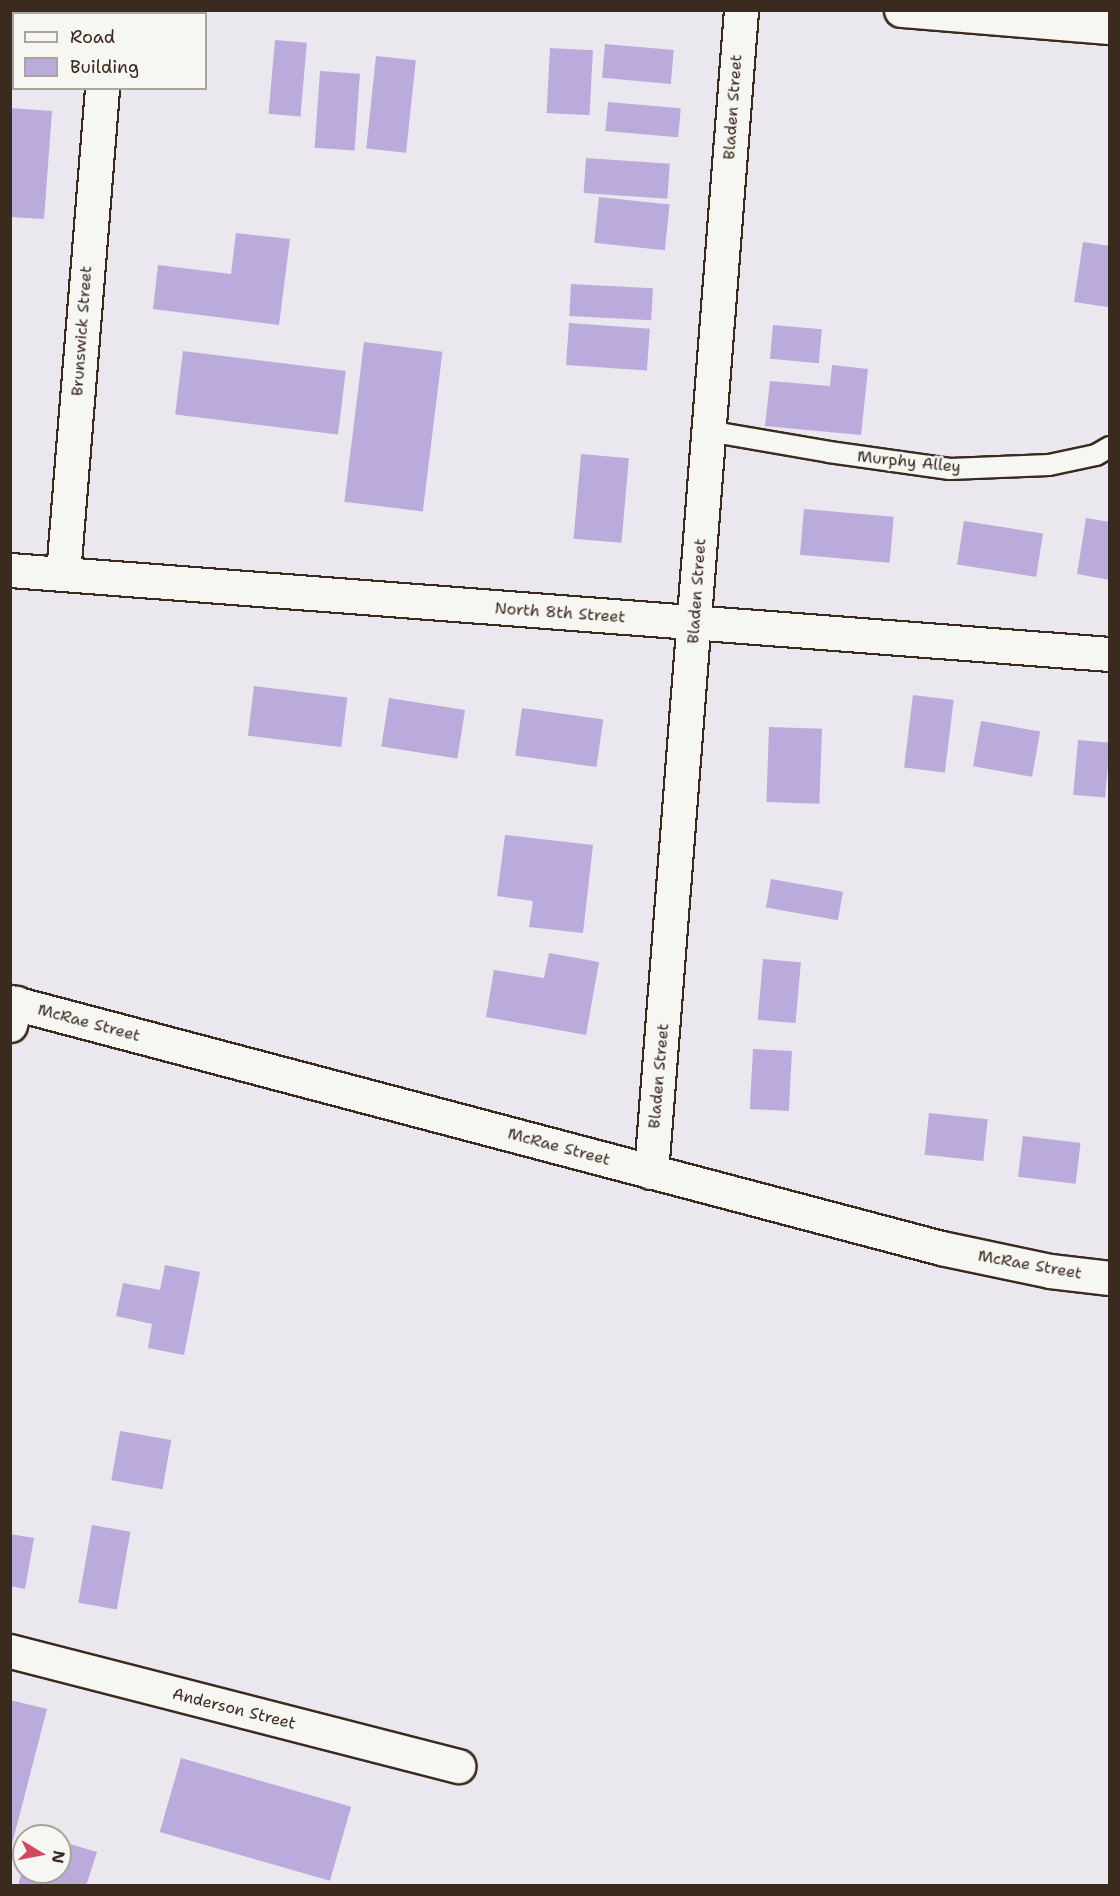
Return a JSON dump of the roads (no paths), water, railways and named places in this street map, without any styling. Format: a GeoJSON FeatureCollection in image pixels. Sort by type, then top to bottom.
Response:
{"type":"FeatureCollection","features":[{"type":"Feature","properties":{"kind":"street","name":"Bladen Street"},"geometry":{"type":"LineString","coordinates":[[651,1172],[741,10]]}},
{"type":"Feature","properties":{"kind":"street"},"geometry":{"type":"LineString","coordinates":[[901,10],[1110,27]]}},
{"type":"Feature","properties":{"kind":"street","name":"Brunswick Street"},"geometry":{"type":"LineString","coordinates":[[63,574],[102,90]]}},
{"type":"Feature","properties":{"kind":"street","name":"North 8th Street"},"geometry":{"type":"LineString","coordinates":[[10,570],[325,596],[1110,654]]}},
{"type":"Feature","properties":{"kind":"street","name":"McRae Street"},"geometry":{"type":"LineString","coordinates":[[12,1010],[941,1248],[1050,1271],[1110,1278]]}},
{"type":"Feature","properties":{"kind":"street","name":"Anderson Street"},"geometry":{"type":"LineString","coordinates":[[10,1651],[458,1766]]}},
{"type":"Feature","properties":{"kind":"lane","name":"Murphy Alley"},"geometry":{"type":"LineString","coordinates":[[708,431],[950,469],[1048,465],[1096,455],[1110,447]]}}]}
